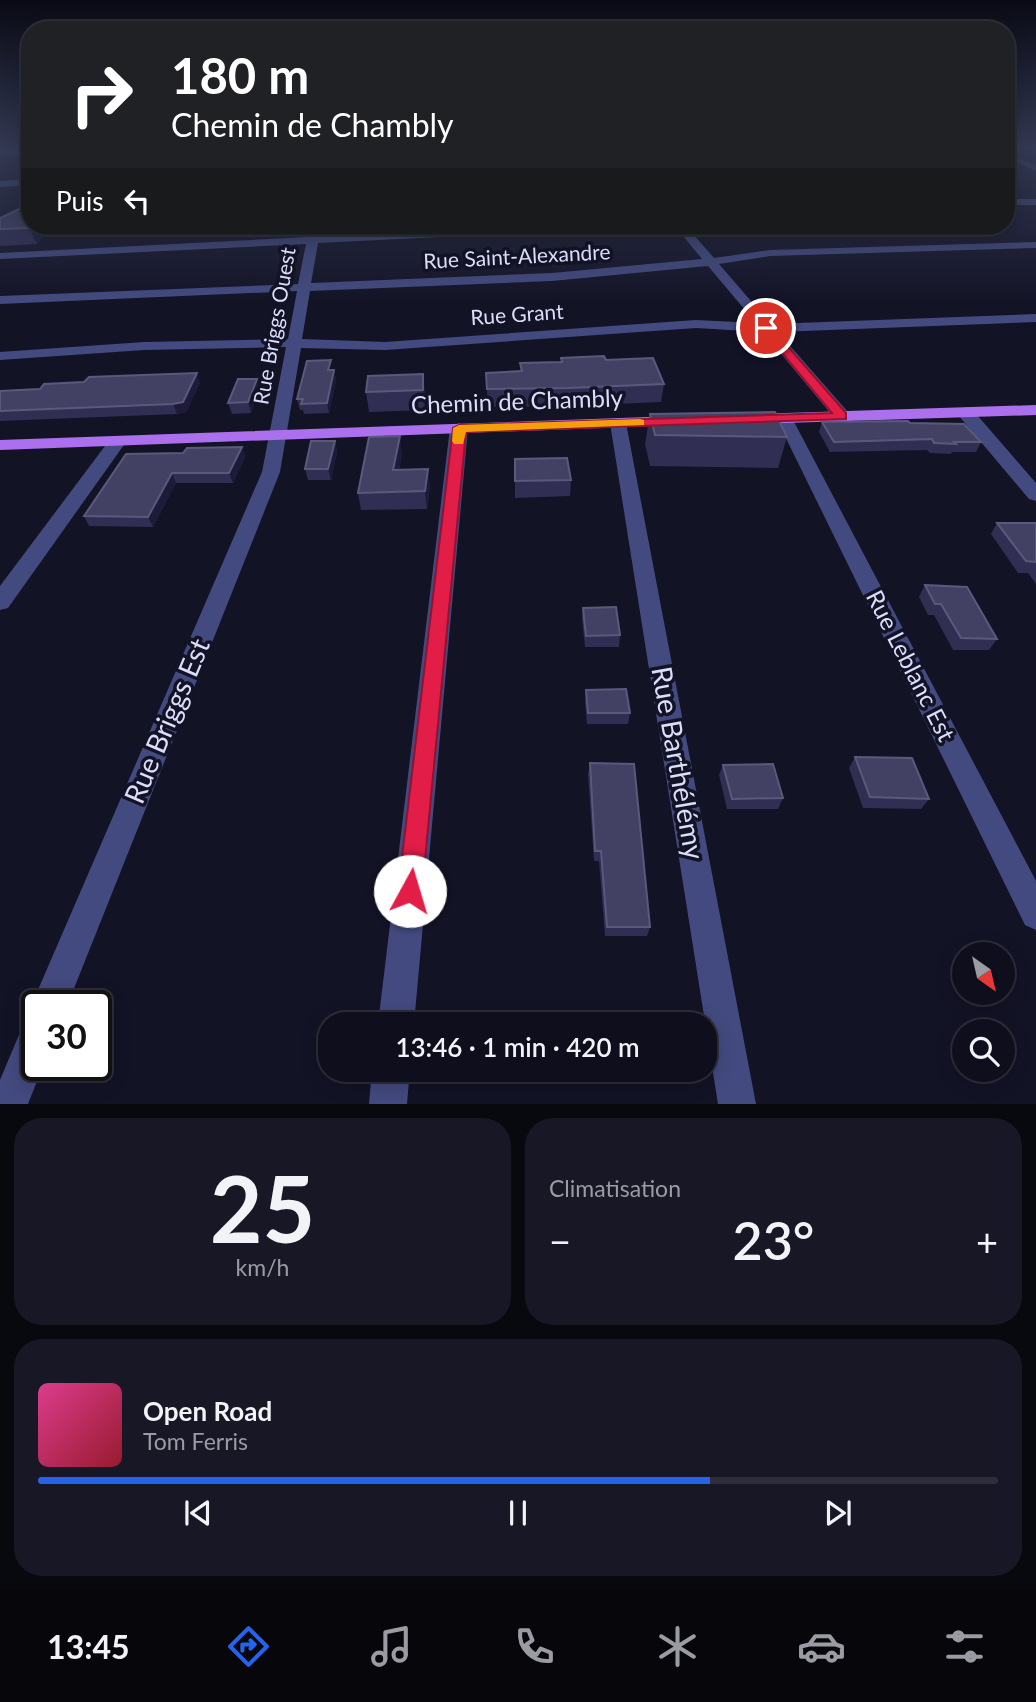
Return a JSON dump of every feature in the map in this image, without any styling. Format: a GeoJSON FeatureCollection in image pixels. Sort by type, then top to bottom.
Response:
{"type":"FeatureCollection","features":[{"type":"Feature","properties":{"kind":"main road"},"geometry":{"type":"LineString","coordinates":[[734,420],[1036,410]]}},
{"type":"Feature","properties":{"kind":"main road","name":"Chemin de Chambly"},"geometry":{"type":"LineString","coordinates":[[0,445],[695,421]]}},
{"type":"Feature","properties":{"kind":"street"},"geometry":{"type":"LineString","coordinates":[[1015,202],[1036,202]]}},
{"type":"Feature","properties":{"kind":"street"},"geometry":{"type":"LineString","coordinates":[[0,256],[286,235]]}},
{"type":"Feature","properties":{"kind":"street","name":"Rue Briggs Ouest"},"geometry":{"type":"LineString","coordinates":[[278,434],[313,235]]}},
{"type":"Feature","properties":{"kind":"street"},"geometry":{"type":"LineString","coordinates":[[688,235],[842,416]]}},
{"type":"Feature","properties":{"kind":"street","name":"Rue Saint-Alexandre"},"geometry":{"type":"LineString","coordinates":[[0,300],[552,277],[711,262],[770,253],[1036,245]]}},
{"type":"Feature","properties":{"kind":"street","name":"Rue Grant"},"geometry":{"type":"LineString","coordinates":[[0,356],[144,346],[294,343],[385,346],[696,324],[766,328],[1036,318]]}},
{"type":"Feature","properties":{"kind":"street"},"geometry":{"type":"LineString","coordinates":[[965,412],[1036,495]]}},
{"type":"Feature","properties":{"kind":"street","name":"Rue Leblanc Est"},"geometry":{"type":"LineString","coordinates":[[784,418],[1036,914]]}},
{"type":"Feature","properties":{"kind":"street","name":"Rue Barthélémy"},"geometry":{"type":"LineString","coordinates":[[618,423],[737,1104]]}},
{"type":"Feature","properties":{"kind":"street"},"geometry":{"type":"LineString","coordinates":[[397,1012],[459,428]]}},
{"type":"Feature","properties":{"kind":"street","name":"Rue Briggs Est"},"geometry":{"type":"LineString","coordinates":[[56,990],[271,472],[278,434]]}},
{"type":"Feature","properties":{"kind":"street"},"geometry":{"type":"LineString","coordinates":[[0,602],[117,442]]}},
{"type":"Feature","properties":{"kind":"street"},"geometry":{"type":"LineString","coordinates":[[9,1104],[21,1075]]}},
{"type":"Feature","properties":{"kind":"street"},"geometry":{"type":"LineString","coordinates":[[387,1104],[390,1082]]}},
{"type":"Feature","properties":{"kind":"building"},"geometry":{"type":"Polygon","coordinates":[[[21,209],[21,228],[0,229],[0,218],[21,209]]]}},
{"type":"Feature","properties":{"kind":"building"},"geometry":{"type":"Polygon","coordinates":[[[604,356],[606,360],[653,358],[664,384],[487,389],[486,373],[522,371],[520,363],[562,362],[561,358],[604,356]]]}},
{"type":"Feature","properties":{"kind":"building"},"geometry":{"type":"Polygon","coordinates":[[[331,360],[328,370],[334,370],[327,403],[301,404],[303,399],[297,399],[307,361],[331,360]]]}},
{"type":"Feature","properties":{"kind":"building"},"geometry":{"type":"Polygon","coordinates":[[[197,373],[183,402],[173,404],[0,411],[0,391],[40,389],[44,384],[84,382],[89,377],[197,373]]]}},
{"type":"Feature","properties":{"kind":"building"},"geometry":{"type":"Polygon","coordinates":[[[423,374],[423,390],[366,392],[368,376],[423,374]]]}},
{"type":"Feature","properties":{"kind":"building"},"geometry":{"type":"Polygon","coordinates":[[[238,379],[257,379],[248,402],[228,403],[238,379]]]}},
{"type":"Feature","properties":{"kind":"building"},"geometry":{"type":"Polygon","coordinates":[[[775,412],[787,437],[655,435],[650,414],[775,412]]]}},
{"type":"Feature","properties":{"kind":"building"},"geometry":{"type":"Polygon","coordinates":[[[908,421],[964,424],[981,442],[934,443],[932,439],[834,442],[822,422],[908,421]]]}},
{"type":"Feature","properties":{"kind":"building"},"geometry":{"type":"Polygon","coordinates":[[[400,436],[393,470],[428,469],[425,491],[358,493],[369,437],[400,436]]]}},
{"type":"Feature","properties":{"kind":"building"},"geometry":{"type":"Polygon","coordinates":[[[311,441],[335,441],[328,469],[305,469],[311,441]]]}},
{"type":"Feature","properties":{"kind":"building"},"geometry":{"type":"Polygon","coordinates":[[[242,447],[229,473],[172,473],[148,517],[84,516],[126,454],[183,453],[187,448],[242,447]]]}},
{"type":"Feature","properties":{"kind":"building"},"geometry":{"type":"Polygon","coordinates":[[[567,458],[571,480],[515,481],[515,459],[567,458]]]}},
{"type":"Feature","properties":{"kind":"building"},"geometry":{"type":"Polygon","coordinates":[[[997,523],[1036,523],[1036,562],[1026,561],[997,523]]]}},
{"type":"Feature","properties":{"kind":"building"},"geometry":{"type":"Polygon","coordinates":[[[925,585],[967,587],[997,639],[961,638],[941,604],[935,604],[925,585]]]}},
{"type":"Feature","properties":{"kind":"building"},"geometry":{"type":"Polygon","coordinates":[[[616,607],[620,635],[586,636],[583,608],[616,607]]]}},
{"type":"Feature","properties":{"kind":"building"},"geometry":{"type":"Polygon","coordinates":[[[626,689],[630,713],[588,713],[586,690],[626,689]]]}},
{"type":"Feature","properties":{"kind":"building"},"geometry":{"type":"Polygon","coordinates":[[[855,757],[912,758],[929,799],[870,797],[855,757]]]}},
{"type":"Feature","properties":{"kind":"building"},"geometry":{"type":"Polygon","coordinates":[[[590,763],[634,764],[650,927],[607,927],[601,851],[595,851],[590,763]]]}},
{"type":"Feature","properties":{"kind":"building"},"geometry":{"type":"Polygon","coordinates":[[[773,764],[783,798],[732,799],[723,765],[773,764]]]}},
{"type":"Feature","properties":{"kind":"slow traffic"},"geometry":{"type":"LineString","coordinates":[[458,441],[459,428],[640,423]]}},
{"type":"Feature","properties":{"kind":"route"},"geometry":{"type":"LineString","coordinates":[[410,891],[459,428],[842,416],[766,328]]}}]}
